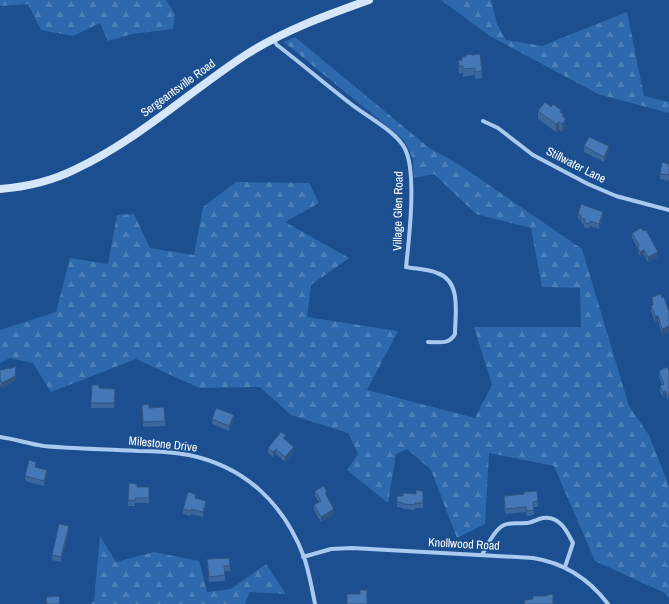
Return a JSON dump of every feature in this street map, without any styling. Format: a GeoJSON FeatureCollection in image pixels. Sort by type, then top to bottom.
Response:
{"type":"FeatureCollection","features":[{"type":"Feature","properties":{"kind":"main road","name":"Sergeantsville Road"},"geometry":{"type":"LineString","coordinates":[[0,189],[43,182],[76,170],[123,142],[242,58],[272,39],[357,2],[369,0]]}},
{"type":"Feature","properties":{"kind":"street","name":"Village Glen Road"},"geometry":{"type":"LineString","coordinates":[[272,39],[277,45],[351,104],[390,133],[405,149],[409,163],[410,178],[410,221],[406,268],[436,272],[446,277],[453,286],[455,299],[455,334],[449,342],[428,342]]}},
{"type":"Feature","properties":{"kind":"street","name":"Stillwater Lane"},"geometry":{"type":"LineString","coordinates":[[483,121],[498,128],[533,155],[588,184],[616,196],[669,210]]}},
{"type":"Feature","properties":{"kind":"street","name":"Milestone Drive"},"geometry":{"type":"LineString","coordinates":[[0,437],[47,446],[171,453],[194,456],[215,463],[240,476],[251,482],[267,496],[287,521],[303,557],[315,604]]}},
{"type":"Feature","properties":{"kind":"street"},"geometry":{"type":"LineString","coordinates":[[482,555],[497,531],[503,525],[510,523],[533,522],[541,518],[551,517],[557,520],[568,533],[573,543],[565,567]]}},
{"type":"Feature","properties":{"kind":"street","name":"Knollwood Road"},"geometry":{"type":"LineString","coordinates":[[303,557],[331,549],[352,548],[533,558],[565,567],[591,584],[608,604]]}},
{"type":"Feature","properties":{"kind":"green space"},"geometry":{"type":"Polygon","coordinates":[[[0,0],[166,0],[175,14],[173,29],[132,34],[108,41],[100,23],[73,36],[41,30],[28,4],[0,6],[0,0]]]}},
{"type":"Feature","properties":{"kind":"green space"},"geometry":{"type":"Polygon","coordinates":[[[441,0],[491,0],[497,24],[506,40],[542,46],[627,12],[644,96],[669,102],[669,113],[598,94],[490,36],[441,0]]]}},
{"type":"Feature","properties":{"kind":"green space"},"geometry":{"type":"Polygon","coordinates":[[[295,37],[428,147],[461,166],[582,249],[629,406],[649,435],[669,486],[669,599],[665,593],[595,561],[554,466],[489,453],[485,524],[457,538],[431,470],[407,449],[396,454],[388,503],[347,470],[358,454],[348,433],[291,415],[260,387],[199,388],[136,359],[51,392],[33,363],[10,358],[0,363],[0,330],[56,312],[70,258],[108,264],[117,215],[134,214],[150,248],[194,255],[203,207],[236,182],[309,183],[319,203],[285,222],[349,258],[311,285],[307,317],[398,331],[367,390],[475,418],[492,385],[474,327],[581,327],[580,288],[542,287],[531,228],[476,214],[434,174],[414,178],[413,159],[404,140],[284,42],[295,37]]]}},
{"type":"Feature","properties":{"kind":"green space"},"geometry":{"type":"Polygon","coordinates":[[[100,536],[116,562],[154,552],[199,561],[207,592],[231,589],[266,564],[286,594],[250,592],[245,604],[91,604],[94,601],[100,536]]]}},
{"type":"Feature","properties":{"kind":"building"},"geometry":{"type":"Polygon","coordinates":[[[480,54],[482,71],[475,72],[475,68],[463,69],[463,66],[459,66],[458,61],[462,60],[462,57],[466,57],[466,55],[480,54]]]}},
{"type":"Feature","properties":{"kind":"building"},"geometry":{"type":"Polygon","coordinates":[[[545,102],[551,107],[553,104],[561,110],[560,112],[564,115],[562,116],[566,119],[562,124],[559,122],[556,124],[538,111],[545,102]]]}},
{"type":"Feature","properties":{"kind":"building"},"geometry":{"type":"Polygon","coordinates":[[[589,137],[609,146],[604,157],[584,146],[589,137]]]}},
{"type":"Feature","properties":{"kind":"building"},"geometry":{"type":"Polygon","coordinates":[[[662,162],[669,164],[669,175],[660,174],[662,162]]]}},
{"type":"Feature","properties":{"kind":"building"},"geometry":{"type":"Polygon","coordinates":[[[581,204],[603,212],[599,224],[590,221],[589,224],[584,222],[585,219],[581,218],[581,215],[578,214],[581,204]]]}},
{"type":"Feature","properties":{"kind":"building"},"geometry":{"type":"Polygon","coordinates":[[[641,228],[643,231],[646,230],[658,252],[648,257],[644,250],[640,252],[638,247],[639,245],[632,233],[641,228]]]}},
{"type":"Feature","properties":{"kind":"building"},"geometry":{"type":"Polygon","coordinates":[[[661,294],[662,298],[664,297],[669,312],[669,326],[662,329],[658,316],[655,316],[651,306],[653,305],[652,297],[661,294]]]}},
{"type":"Feature","properties":{"kind":"building"},"geometry":{"type":"Polygon","coordinates":[[[16,366],[15,376],[2,383],[0,379],[0,370],[9,369],[16,366]]]}},
{"type":"Feature","properties":{"kind":"building"},"geometry":{"type":"Polygon","coordinates":[[[667,367],[669,371],[669,396],[666,391],[663,392],[660,386],[664,384],[659,371],[667,367]]]}},
{"type":"Feature","properties":{"kind":"building"},"geometry":{"type":"Polygon","coordinates":[[[92,385],[99,385],[99,388],[115,389],[114,403],[91,403],[92,385]]]}},
{"type":"Feature","properties":{"kind":"building"},"geometry":{"type":"Polygon","coordinates":[[[149,404],[149,408],[164,407],[165,421],[143,422],[142,405],[149,404]]]}},
{"type":"Feature","properties":{"kind":"building"},"geometry":{"type":"Polygon","coordinates":[[[216,408],[234,415],[229,426],[212,419],[216,408]]]}},
{"type":"Feature","properties":{"kind":"building"},"geometry":{"type":"Polygon","coordinates":[[[281,432],[286,435],[283,438],[294,447],[285,457],[276,449],[273,452],[268,448],[281,432]]]}},
{"type":"Feature","properties":{"kind":"building"},"geometry":{"type":"Polygon","coordinates":[[[29,460],[36,462],[35,467],[47,470],[44,481],[25,476],[29,460]]]}},
{"type":"Feature","properties":{"kind":"building"},"geometry":{"type":"Polygon","coordinates":[[[129,483],[137,484],[137,487],[149,487],[149,498],[135,498],[135,501],[128,500],[129,483]]]}},
{"type":"Feature","properties":{"kind":"building"},"geometry":{"type":"Polygon","coordinates":[[[324,486],[327,492],[325,493],[334,509],[321,517],[314,505],[321,501],[315,491],[324,486]]]}},
{"type":"Feature","properties":{"kind":"building"},"geometry":{"type":"Polygon","coordinates":[[[416,490],[423,491],[423,503],[415,503],[415,505],[397,502],[397,496],[403,496],[403,493],[416,494],[416,490]]]}},
{"type":"Feature","properties":{"kind":"building"},"geometry":{"type":"Polygon","coordinates":[[[537,491],[538,501],[533,502],[534,510],[527,511],[526,507],[505,509],[504,496],[537,491]]]}},
{"type":"Feature","properties":{"kind":"building"},"geometry":{"type":"Polygon","coordinates":[[[188,492],[195,494],[195,498],[206,501],[203,512],[183,509],[188,492]]]}},
{"type":"Feature","properties":{"kind":"building"},"geometry":{"type":"Polygon","coordinates":[[[59,524],[69,526],[61,557],[52,555],[59,524]]]}},
{"type":"Feature","properties":{"kind":"building"},"geometry":{"type":"Polygon","coordinates":[[[229,558],[230,566],[224,566],[225,575],[209,577],[207,559],[229,558]]]}},
{"type":"Feature","properties":{"kind":"building"},"geometry":{"type":"Polygon","coordinates":[[[360,590],[367,590],[367,604],[347,604],[347,594],[360,594],[360,590]]]}},
{"type":"Feature","properties":{"kind":"building"},"geometry":{"type":"Polygon","coordinates":[[[553,594],[553,604],[524,604],[525,600],[533,599],[533,596],[547,596],[553,594]]]}},
{"type":"Feature","properties":{"kind":"building"},"geometry":{"type":"Polygon","coordinates":[[[59,596],[60,604],[47,604],[46,597],[59,596]]]}}]}
